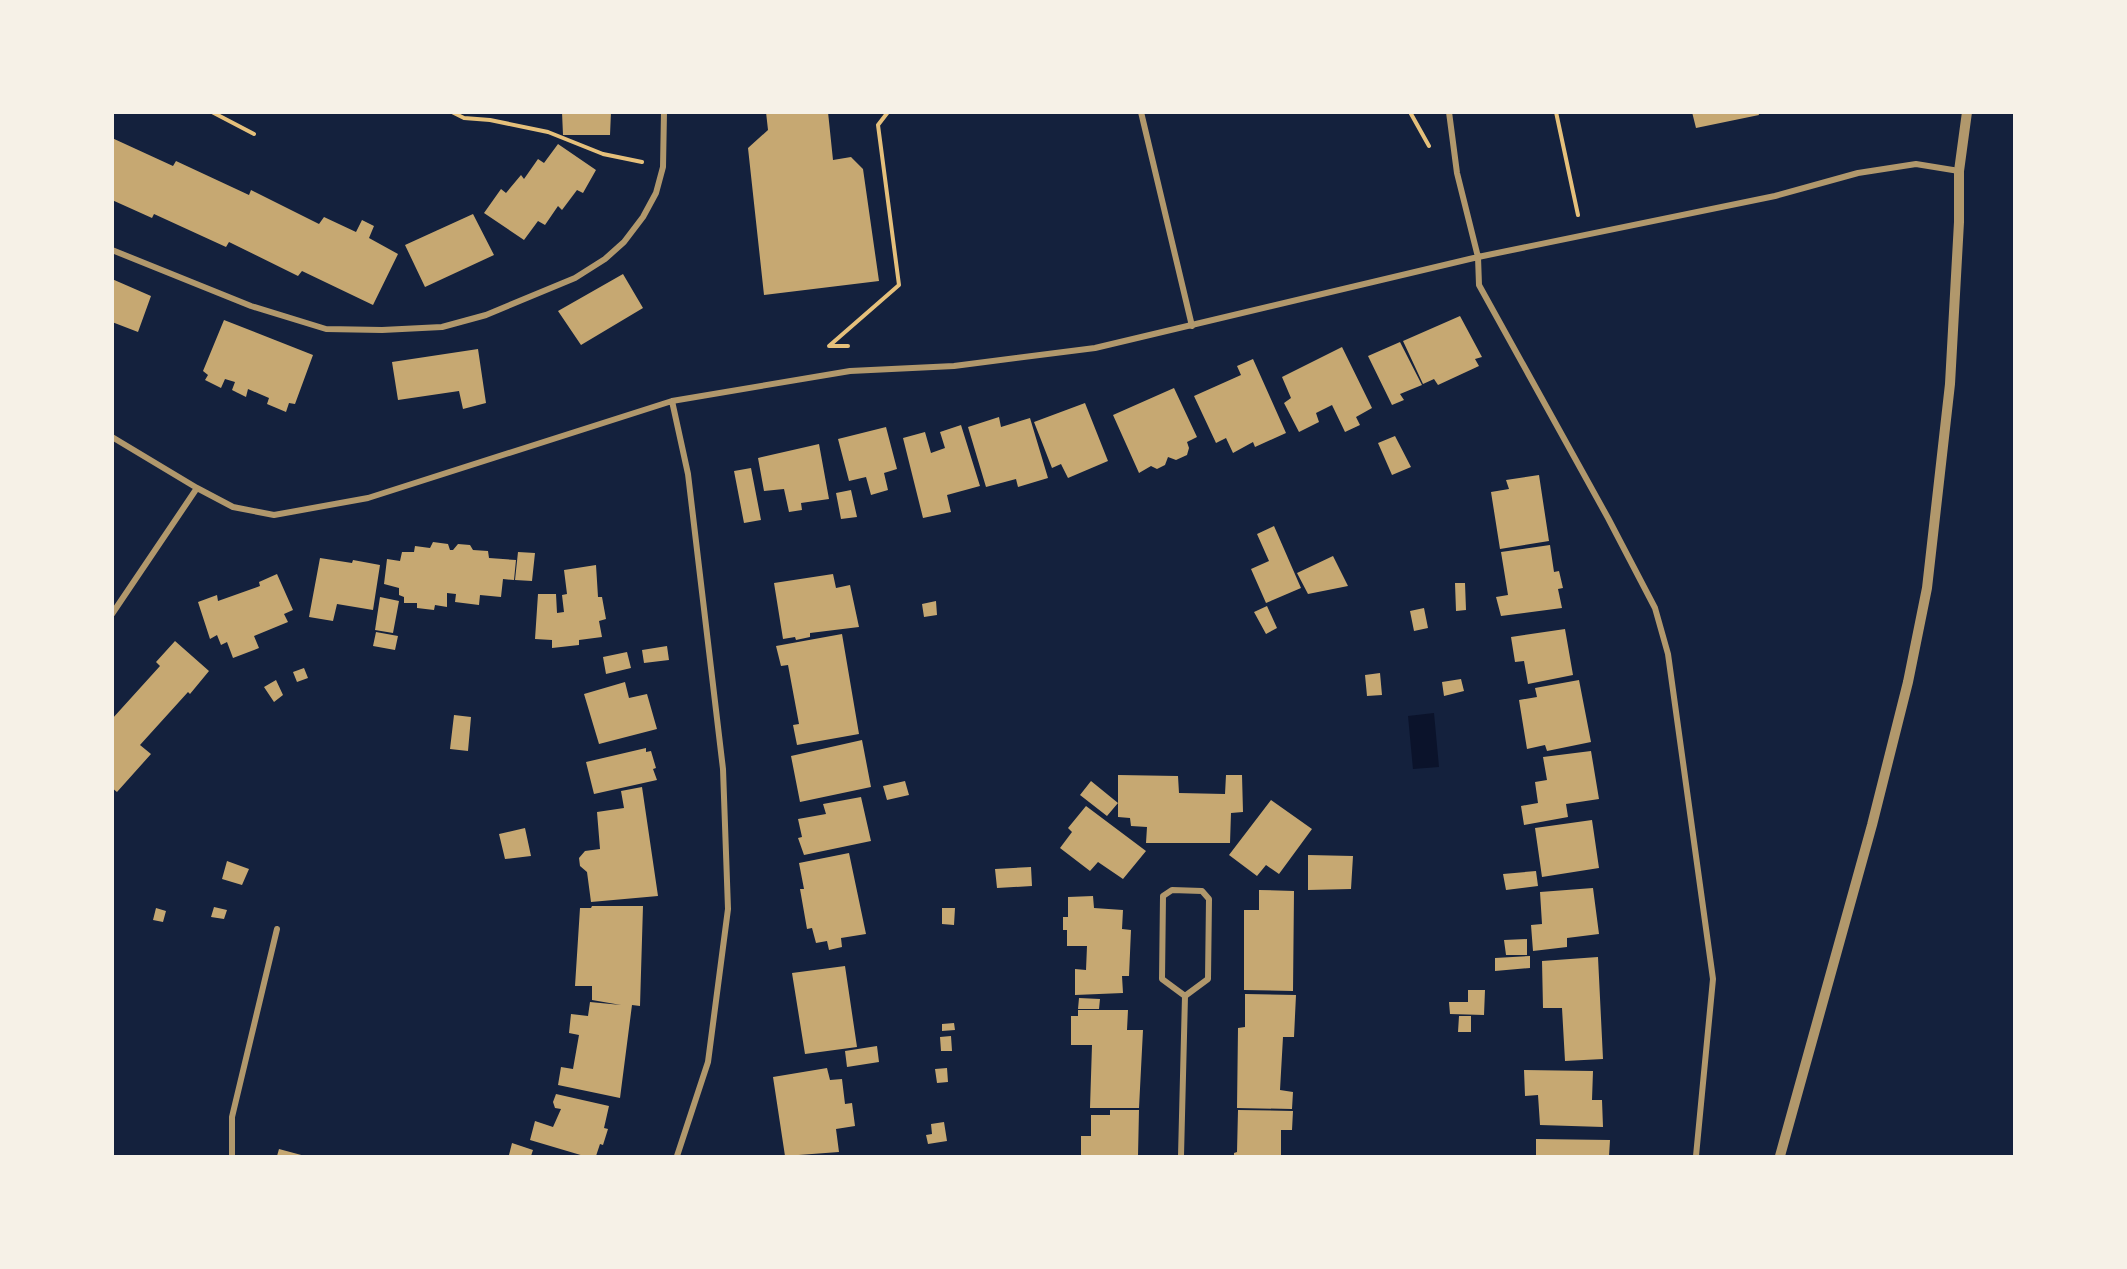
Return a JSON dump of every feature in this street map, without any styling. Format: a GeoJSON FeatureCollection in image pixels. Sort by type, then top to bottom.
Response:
{"type":"FeatureCollection","features":[{"type":"Feature","properties":{"kind":"street"},"geometry":{"type":"LineString","coordinates":[[112,250],[251,306],[326,329],[382,330],[442,327],[497,310],[574,278],[605,260],[624,242],[643,217],[656,193],[663,167],[664,112]]}},
{"type":"Feature","properties":{"kind":"street"},"geometry":{"type":"LineString","coordinates":[[1141,112],[1192,326]]}},
{"type":"Feature","properties":{"kind":"street"},"geometry":{"type":"LineString","coordinates":[[1449,112],[1458,173],[1478,257],[1479,285],[1655,608],[1668,654],[1713,979],[1696,1156]]}},
{"type":"Feature","properties":{"kind":"street"},"geometry":{"type":"LineString","coordinates":[[1780,1156],[1872,825],[1908,682],[1927,588],[1950,384],[1959,222],[1959,171],[1966,112]]}},
{"type":"Feature","properties":{"kind":"street"},"geometry":{"type":"LineString","coordinates":[[112,437],[233,507],[274,515],[368,498],[672,401],[850,371],[954,366],[1095,348],[1478,257],[1775,196],[1858,173],[1916,164],[1959,171]]}},
{"type":"Feature","properties":{"kind":"street"},"geometry":{"type":"LineString","coordinates":[[672,401],[688,474],[723,770],[728,909],[708,1062],[677,1156]]}},
{"type":"Feature","properties":{"kind":"street"},"geometry":{"type":"LineString","coordinates":[[112,614],[197,488]]}},
{"type":"Feature","properties":{"kind":"street"},"geometry":{"type":"LineString","coordinates":[[1172,890],[1202,891],[1209,899],[1208,979],[1185,996],[1162,979],[1163,897],[1172,890]]}},
{"type":"Feature","properties":{"kind":"street"},"geometry":{"type":"LineString","coordinates":[[232,1156],[232,1117],[277,929]]}},
{"type":"Feature","properties":{"kind":"street"},"geometry":{"type":"LineString","coordinates":[[1181,1156],[1185,996]]}},
{"type":"Feature","properties":{"kind":"path"},"geometry":{"type":"LineString","coordinates":[[212,112],[254,134]]}},
{"type":"Feature","properties":{"kind":"path"},"geometry":{"type":"LineString","coordinates":[[452,112],[464,118],[490,120],[548,132],[603,154],[663,167]]}},
{"type":"Feature","properties":{"kind":"path"},"geometry":{"type":"LineString","coordinates":[[850,346],[829,346],[899,285],[878,125],[888,112]]}},
{"type":"Feature","properties":{"kind":"path"},"geometry":{"type":"LineString","coordinates":[[1556,112],[1583,237]]}},
{"type":"Feature","properties":{"kind":"water"},"geometry":{"type":"Polygon","coordinates":[[[1434,713],[1439,767],[1413,769],[1408,716],[1434,713]]]}},
{"type":"Feature","properties":{"kind":"building"},"geometry":{"type":"Polygon","coordinates":[[[562,112],[611,112],[610,135],[563,135],[562,112]]]}},
{"type":"Feature","properties":{"kind":"building"},"geometry":{"type":"Polygon","coordinates":[[[766,112],[828,112],[833,160],[851,157],[863,169],[879,281],[764,295],[748,148],[768,130],[766,112]]]}},
{"type":"Feature","properties":{"kind":"building"},"geometry":{"type":"Polygon","coordinates":[[[1692,112],[1758,112],[1759,115],[1696,128],[1692,112]]]}},
{"type":"Feature","properties":{"kind":"building"},"geometry":{"type":"Polygon","coordinates":[[[112,138],[173,166],[176,161],[249,195],[251,190],[319,224],[324,217],[356,232],[362,220],[374,226],[369,238],[398,254],[373,305],[302,271],[298,276],[229,242],[226,247],[154,214],[152,218],[112,200],[112,138]]]}},
{"type":"Feature","properties":{"kind":"building"},"geometry":{"type":"Polygon","coordinates":[[[558,144],[596,170],[583,193],[577,190],[562,210],[558,206],[545,225],[538,221],[524,240],[484,213],[501,189],[506,193],[521,175],[524,179],[538,159],[544,163],[558,144]]]}},
{"type":"Feature","properties":{"kind":"building"},"geometry":{"type":"Polygon","coordinates":[[[473,214],[494,255],[425,287],[405,245],[473,214]]]}},
{"type":"Feature","properties":{"kind":"building"},"geometry":{"type":"Polygon","coordinates":[[[623,274],[643,308],[581,345],[558,311],[623,274]]]}},
{"type":"Feature","properties":{"kind":"building"},"geometry":{"type":"Polygon","coordinates":[[[112,279],[151,296],[138,332],[112,322],[112,279]]]}},
{"type":"Feature","properties":{"kind":"building"},"geometry":{"type":"Polygon","coordinates":[[[1460,316],[1482,357],[1475,359],[1479,366],[1438,385],[1434,379],[1423,384],[1403,341],[1460,316]]]}},
{"type":"Feature","properties":{"kind":"building"},"geometry":{"type":"Polygon","coordinates":[[[224,320],[313,355],[295,404],[289,403],[286,412],[267,404],[269,398],[248,389],[246,397],[232,390],[235,382],[225,379],[221,388],[205,380],[208,375],[203,371],[224,320]]]}},
{"type":"Feature","properties":{"kind":"building"},"geometry":{"type":"Polygon","coordinates":[[[1400,342],[1422,385],[1400,394],[1404,400],[1392,405],[1368,356],[1400,342]]]}},
{"type":"Feature","properties":{"kind":"building"},"geometry":{"type":"Polygon","coordinates":[[[1342,347],[1372,408],[1356,417],[1360,425],[1345,432],[1332,405],[1316,413],[1319,422],[1299,432],[1284,403],[1291,398],[1282,377],[1342,347]]]}},
{"type":"Feature","properties":{"kind":"building"},"geometry":{"type":"Polygon","coordinates":[[[478,349],[486,403],[463,409],[459,391],[398,400],[392,362],[478,349]]]}},
{"type":"Feature","properties":{"kind":"building"},"geometry":{"type":"Polygon","coordinates":[[[1253,359],[1286,433],[1255,447],[1253,442],[1233,453],[1226,438],[1216,443],[1194,396],[1241,375],[1237,366],[1253,359]]]}},
{"type":"Feature","properties":{"kind":"building"},"geometry":{"type":"Polygon","coordinates":[[[1174,388],[1197,437],[1187,442],[1189,448],[1187,455],[1176,460],[1168,457],[1165,465],[1157,469],[1151,466],[1139,473],[1113,415],[1174,388]]]}},
{"type":"Feature","properties":{"kind":"building"},"geometry":{"type":"Polygon","coordinates":[[[1085,403],[1108,461],[1068,478],[1061,464],[1052,468],[1034,422],[1085,403]]]}},
{"type":"Feature","properties":{"kind":"building"},"geometry":{"type":"Polygon","coordinates":[[[999,417],[1001,427],[1030,418],[1048,478],[1018,487],[1016,479],[986,487],[968,427],[999,417]]]}},
{"type":"Feature","properties":{"kind":"building"},"geometry":{"type":"Polygon","coordinates":[[[961,425],[980,486],[947,495],[951,512],[923,518],[903,438],[925,432],[931,453],[945,448],[940,432],[961,425]]]}},
{"type":"Feature","properties":{"kind":"building"},"geometry":{"type":"Polygon","coordinates":[[[886,427],[897,469],[884,473],[888,490],[871,495],[866,477],[849,481],[838,439],[886,427]]]}},
{"type":"Feature","properties":{"kind":"building"},"geometry":{"type":"Polygon","coordinates":[[[1395,436],[1411,467],[1392,475],[1378,443],[1395,436]]]}},
{"type":"Feature","properties":{"kind":"building"},"geometry":{"type":"Polygon","coordinates":[[[819,444],[829,499],[801,503],[802,510],[789,512],[784,489],[764,491],[758,458],[819,444]]]}},
{"type":"Feature","properties":{"kind":"building"},"geometry":{"type":"Polygon","coordinates":[[[751,468],[761,520],[744,523],[734,471],[751,468]]]}},
{"type":"Feature","properties":{"kind":"building"},"geometry":{"type":"Polygon","coordinates":[[[1539,475],[1549,541],[1500,549],[1491,492],[1509,489],[1506,480],[1539,475]]]}},
{"type":"Feature","properties":{"kind":"building"},"geometry":{"type":"Polygon","coordinates":[[[851,490],[857,517],[841,519],[836,493],[851,490]]]}},
{"type":"Feature","properties":{"kind":"building"},"geometry":{"type":"Polygon","coordinates":[[[1274,526],[1301,588],[1266,603],[1251,569],[1269,561],[1257,534],[1274,526]]]}},
{"type":"Feature","properties":{"kind":"building"},"geometry":{"type":"Polygon","coordinates":[[[433,542],[448,544],[450,550],[458,544],[470,545],[473,550],[488,551],[489,558],[516,560],[514,580],[503,579],[501,597],[480,595],[479,605],[455,602],[456,594],[447,593],[447,607],[435,605],[434,610],[417,608],[417,603],[404,603],[404,597],[399,595],[399,588],[384,584],[387,559],[400,561],[402,552],[414,552],[415,546],[430,548],[433,542]]]}},
{"type":"Feature","properties":{"kind":"building"},"geometry":{"type":"Polygon","coordinates":[[[1550,545],[1554,572],[1559,571],[1563,588],[1558,589],[1562,608],[1501,616],[1496,597],[1508,595],[1501,552],[1550,545]]]}},
{"type":"Feature","properties":{"kind":"building"},"geometry":{"type":"Polygon","coordinates":[[[518,552],[535,553],[532,581],[515,580],[518,552]]]}},
{"type":"Feature","properties":{"kind":"building"},"geometry":{"type":"Polygon","coordinates":[[[1333,556],[1348,586],[1308,594],[1297,573],[1333,556]]]}},
{"type":"Feature","properties":{"kind":"building"},"geometry":{"type":"Polygon","coordinates":[[[320,558],[352,563],[353,560],[380,565],[373,610],[337,604],[333,621],[309,617],[320,558]]]}},
{"type":"Feature","properties":{"kind":"building"},"geometry":{"type":"Polygon","coordinates":[[[596,565],[598,597],[602,597],[606,619],[599,621],[602,637],[579,640],[579,645],[552,648],[552,640],[535,639],[538,594],[556,594],[557,613],[564,612],[562,595],[567,594],[564,570],[596,565]]]}},
{"type":"Feature","properties":{"kind":"building"},"geometry":{"type":"Polygon","coordinates":[[[277,574],[293,610],[284,614],[288,622],[254,636],[259,648],[233,658],[227,642],[221,645],[217,635],[210,639],[198,602],[217,595],[218,601],[260,586],[259,582],[277,574]]]}},
{"type":"Feature","properties":{"kind":"building"},"geometry":{"type":"Polygon","coordinates":[[[833,574],[836,588],[850,585],[859,627],[810,633],[810,637],[796,640],[795,637],[783,639],[774,583],[833,574]]]}},
{"type":"Feature","properties":{"kind":"building"},"geometry":{"type":"Polygon","coordinates":[[[1455,583],[1465,583],[1466,610],[1456,611],[1455,583]]]}},
{"type":"Feature","properties":{"kind":"building"},"geometry":{"type":"Polygon","coordinates":[[[380,597],[399,601],[393,633],[375,630],[380,597]]]}},
{"type":"Feature","properties":{"kind":"building"},"geometry":{"type":"Polygon","coordinates":[[[936,601],[937,615],[924,617],[922,604],[936,601]]]}},
{"type":"Feature","properties":{"kind":"building"},"geometry":{"type":"Polygon","coordinates":[[[1267,606],[1277,628],[1266,634],[1254,612],[1267,606]]]}},
{"type":"Feature","properties":{"kind":"building"},"geometry":{"type":"Polygon","coordinates":[[[1424,608],[1428,628],[1414,631],[1410,611],[1424,608]]]}},
{"type":"Feature","properties":{"kind":"building"},"geometry":{"type":"Polygon","coordinates":[[[1565,629],[1573,675],[1528,684],[1524,661],[1515,662],[1511,637],[1565,629]]]}},
{"type":"Feature","properties":{"kind":"building"},"geometry":{"type":"Polygon","coordinates":[[[376,632],[398,636],[395,650],[373,646],[376,632]]]}},
{"type":"Feature","properties":{"kind":"building"},"geometry":{"type":"Polygon","coordinates":[[[842,634],[859,734],[797,745],[793,725],[799,724],[788,665],[781,666],[776,646],[842,634]]]}},
{"type":"Feature","properties":{"kind":"building"},"geometry":{"type":"Polygon","coordinates":[[[175,641],[209,671],[140,745],[151,754],[117,792],[112,788],[112,719],[160,666],[156,662],[175,641]]]}},
{"type":"Feature","properties":{"kind":"building"},"geometry":{"type":"Polygon","coordinates":[[[667,646],[669,660],[644,663],[642,650],[667,646]]]}},
{"type":"Feature","properties":{"kind":"building"},"geometry":{"type":"Polygon","coordinates":[[[627,652],[631,668],[606,674],[603,657],[627,652]]]}},
{"type":"Feature","properties":{"kind":"building"},"geometry":{"type":"Polygon","coordinates":[[[304,668],[308,678],[297,682],[293,672],[304,668]]]}},
{"type":"Feature","properties":{"kind":"building"},"geometry":{"type":"Polygon","coordinates":[[[1380,673],[1382,695],[1367,696],[1365,675],[1380,673]]]}},
{"type":"Feature","properties":{"kind":"building"},"geometry":{"type":"Polygon","coordinates":[[[1461,679],[1464,691],[1444,696],[1442,682],[1461,679]]]}},
{"type":"Feature","properties":{"kind":"building"},"geometry":{"type":"Polygon","coordinates":[[[276,680],[283,695],[274,702],[264,687],[276,680]]]}},
{"type":"Feature","properties":{"kind":"building"},"geometry":{"type":"Polygon","coordinates":[[[1579,680],[1591,742],[1547,751],[1545,745],[1527,749],[1519,700],[1537,697],[1535,688],[1579,680]]]}},
{"type":"Feature","properties":{"kind":"building"},"geometry":{"type":"Polygon","coordinates":[[[625,682],[629,698],[647,694],[657,729],[599,744],[584,694],[625,682]]]}},
{"type":"Feature","properties":{"kind":"building"},"geometry":{"type":"Polygon","coordinates":[[[454,715],[471,717],[468,751],[450,749],[454,715]]]}},
{"type":"Feature","properties":{"kind":"building"},"geometry":{"type":"Polygon","coordinates":[[[862,740],[871,787],[800,802],[791,756],[862,740]]]}},
{"type":"Feature","properties":{"kind":"building"},"geometry":{"type":"Polygon","coordinates":[[[646,748],[646,752],[651,751],[657,780],[594,794],[586,762],[646,748]]]}},
{"type":"Feature","properties":{"kind":"building"},"geometry":{"type":"Polygon","coordinates":[[[1591,751],[1599,799],[1566,804],[1568,817],[1524,825],[1521,806],[1538,803],[1535,782],[1547,780],[1543,757],[1591,751]]]}},
{"type":"Feature","properties":{"kind":"building"},"geometry":{"type":"Polygon","coordinates":[[[1118,775],[1178,776],[1179,793],[1225,794],[1226,775],[1242,775],[1243,812],[1231,813],[1230,843],[1146,843],[1147,827],[1131,826],[1130,818],[1118,817],[1118,775]]]}},
{"type":"Feature","properties":{"kind":"building"},"geometry":{"type":"Polygon","coordinates":[[[905,781],[909,795],[887,800],[883,786],[905,781]]]}},
{"type":"Feature","properties":{"kind":"building"},"geometry":{"type":"Polygon","coordinates":[[[1091,781],[1118,803],[1107,816],[1080,795],[1091,781]]]}},
{"type":"Feature","properties":{"kind":"building"},"geometry":{"type":"Polygon","coordinates":[[[642,787],[658,896],[591,902],[587,872],[580,866],[579,858],[585,851],[600,849],[597,812],[624,808],[621,791],[642,787]]]}},
{"type":"Feature","properties":{"kind":"building"},"geometry":{"type":"Polygon","coordinates":[[[861,797],[871,841],[804,855],[798,838],[802,837],[798,819],[826,814],[823,804],[861,797]]]}},
{"type":"Feature","properties":{"kind":"building"},"geometry":{"type":"Polygon","coordinates":[[[1271,800],[1312,829],[1279,874],[1266,865],[1257,876],[1229,855],[1271,800]]]}},
{"type":"Feature","properties":{"kind":"building"},"geometry":{"type":"Polygon","coordinates":[[[1086,806],[1146,851],[1123,879],[1098,862],[1090,871],[1060,848],[1072,832],[1068,828],[1086,806]]]}},
{"type":"Feature","properties":{"kind":"building"},"geometry":{"type":"Polygon","coordinates":[[[1592,820],[1599,868],[1542,877],[1535,828],[1592,820]]]}},
{"type":"Feature","properties":{"kind":"building"},"geometry":{"type":"Polygon","coordinates":[[[525,828],[531,856],[505,859],[499,834],[525,828]]]}},
{"type":"Feature","properties":{"kind":"building"},"geometry":{"type":"Polygon","coordinates":[[[849,853],[866,934],[841,938],[842,947],[829,950],[827,941],[816,943],[812,928],[807,929],[800,889],[804,889],[799,863],[849,853]]]}},
{"type":"Feature","properties":{"kind":"building"},"geometry":{"type":"Polygon","coordinates":[[[1308,855],[1353,856],[1351,889],[1308,890],[1308,855]]]}},
{"type":"Feature","properties":{"kind":"building"},"geometry":{"type":"Polygon","coordinates":[[[227,861],[249,869],[242,885],[222,879],[227,861]]]}},
{"type":"Feature","properties":{"kind":"building"},"geometry":{"type":"Polygon","coordinates":[[[1031,867],[1032,886],[997,888],[995,869],[1031,867]]]}},
{"type":"Feature","properties":{"kind":"building"},"geometry":{"type":"Polygon","coordinates":[[[1536,871],[1538,886],[1506,890],[1503,874],[1536,871]]]}},
{"type":"Feature","properties":{"kind":"building"},"geometry":{"type":"Polygon","coordinates":[[[1593,888],[1599,934],[1567,938],[1567,947],[1533,951],[1531,925],[1542,924],[1540,892],[1593,888]]]}},
{"type":"Feature","properties":{"kind":"building"},"geometry":{"type":"Polygon","coordinates":[[[1259,890],[1294,891],[1293,991],[1244,990],[1244,910],[1259,910],[1259,890]]]}},
{"type":"Feature","properties":{"kind":"building"},"geometry":{"type":"Polygon","coordinates":[[[1093,896],[1094,908],[1123,910],[1122,929],[1131,930],[1129,976],[1122,976],[1123,993],[1075,995],[1075,969],[1086,970],[1087,946],[1067,946],[1067,930],[1063,930],[1063,917],[1068,917],[1068,897],[1093,896]]]}},
{"type":"Feature","properties":{"kind":"building"},"geometry":{"type":"Polygon","coordinates":[[[592,906],[643,906],[640,1006],[632,1005],[620,1098],[558,1085],[561,1067],[573,1069],[579,1035],[569,1033],[571,1014],[588,1016],[590,1002],[621,1005],[592,1000],[592,986],[575,986],[580,908],[591,908],[592,906]]]}},
{"type":"Feature","properties":{"kind":"building"},"geometry":{"type":"Polygon","coordinates":[[[214,907],[227,910],[224,919],[211,917],[214,907]]]}},
{"type":"Feature","properties":{"kind":"building"},"geometry":{"type":"Polygon","coordinates":[[[156,908],[166,911],[163,922],[153,920],[156,908]]]}},
{"type":"Feature","properties":{"kind":"building"},"geometry":{"type":"Polygon","coordinates":[[[942,908],[955,908],[954,925],[942,924],[942,908]]]}},
{"type":"Feature","properties":{"kind":"building"},"geometry":{"type":"Polygon","coordinates":[[[1527,939],[1527,955],[1506,955],[1504,940],[1527,939]]]}},
{"type":"Feature","properties":{"kind":"building"},"geometry":{"type":"Polygon","coordinates":[[[1530,956],[1530,968],[1495,971],[1495,958],[1530,956]]]}},
{"type":"Feature","properties":{"kind":"building"},"geometry":{"type":"Polygon","coordinates":[[[1598,957],[1603,1059],[1565,1061],[1562,1008],[1543,1008],[1542,961],[1598,957]]]}},
{"type":"Feature","properties":{"kind":"building"},"geometry":{"type":"Polygon","coordinates":[[[845,966],[857,1047],[805,1054],[792,973],[845,966]]]}},
{"type":"Feature","properties":{"kind":"building"},"geometry":{"type":"Polygon","coordinates":[[[1468,990],[1485,990],[1484,1015],[1450,1014],[1449,1002],[1468,1002],[1468,990]]]}},
{"type":"Feature","properties":{"kind":"building"},"geometry":{"type":"Polygon","coordinates":[[[1245,994],[1296,995],[1294,1037],[1283,1037],[1280,1090],[1293,1092],[1292,1109],[1237,1108],[1238,1028],[1245,1027],[1245,994]]]}},
{"type":"Feature","properties":{"kind":"building"},"geometry":{"type":"Polygon","coordinates":[[[1079,998],[1100,999],[1099,1009],[1078,1009],[1079,998]]]}},
{"type":"Feature","properties":{"kind":"building"},"geometry":{"type":"Polygon","coordinates":[[[1078,1010],[1128,1010],[1127,1030],[1143,1030],[1139,1108],[1090,1108],[1092,1045],[1071,1045],[1071,1016],[1078,1016],[1078,1010]]]}},
{"type":"Feature","properties":{"kind":"building"},"geometry":{"type":"Polygon","coordinates":[[[1459,1016],[1471,1016],[1471,1032],[1458,1032],[1459,1016]]]}},
{"type":"Feature","properties":{"kind":"building"},"geometry":{"type":"Polygon","coordinates":[[[954,1023],[955,1030],[942,1031],[942,1024],[954,1023]]]}},
{"type":"Feature","properties":{"kind":"building"},"geometry":{"type":"Polygon","coordinates":[[[951,1036],[952,1051],[941,1051],[940,1037],[951,1036]]]}},
{"type":"Feature","properties":{"kind":"building"},"geometry":{"type":"Polygon","coordinates":[[[877,1046],[879,1062],[847,1067],[845,1051],[877,1046]]]}},
{"type":"Feature","properties":{"kind":"building"},"geometry":{"type":"Polygon","coordinates":[[[827,1068],[830,1080],[842,1079],[845,1104],[852,1103],[855,1126],[836,1129],[839,1152],[785,1156],[773,1077],[827,1068]]]}},
{"type":"Feature","properties":{"kind":"building"},"geometry":{"type":"Polygon","coordinates":[[[947,1068],[948,1082],[937,1083],[935,1069],[947,1068]]]}},
{"type":"Feature","properties":{"kind":"building"},"geometry":{"type":"Polygon","coordinates":[[[1524,1070],[1593,1071],[1592,1100],[1602,1100],[1603,1127],[1540,1125],[1538,1095],[1525,1096],[1524,1070]]]}},
{"type":"Feature","properties":{"kind":"building"},"geometry":{"type":"Polygon","coordinates":[[[556,1094],[609,1106],[604,1128],[608,1129],[603,1145],[600,1144],[596,1156],[584,1156],[530,1140],[535,1121],[553,1127],[561,1109],[555,1108],[553,1102],[556,1094]]]}},
{"type":"Feature","properties":{"kind":"building"},"geometry":{"type":"Polygon","coordinates":[[[1110,1110],[1139,1110],[1138,1156],[1081,1156],[1081,1136],[1091,1136],[1091,1115],[1110,1115],[1110,1110]]]}},
{"type":"Feature","properties":{"kind":"building"},"geometry":{"type":"Polygon","coordinates":[[[1238,1110],[1293,1111],[1292,1130],[1281,1130],[1281,1156],[1234,1156],[1237,1152],[1238,1110]]]}},
{"type":"Feature","properties":{"kind":"building"},"geometry":{"type":"Polygon","coordinates":[[[944,1122],[947,1141],[928,1144],[926,1135],[932,1134],[931,1124],[944,1122]]]}},
{"type":"Feature","properties":{"kind":"building"},"geometry":{"type":"Polygon","coordinates":[[[1536,1139],[1610,1140],[1609,1156],[1536,1156],[1536,1139]]]}},
{"type":"Feature","properties":{"kind":"building"},"geometry":{"type":"Polygon","coordinates":[[[512,1143],[533,1150],[531,1156],[509,1155],[512,1143]]]}},
{"type":"Feature","properties":{"kind":"building"},"geometry":{"type":"Polygon","coordinates":[[[279,1149],[305,1156],[277,1156],[279,1149]]]}}]}
